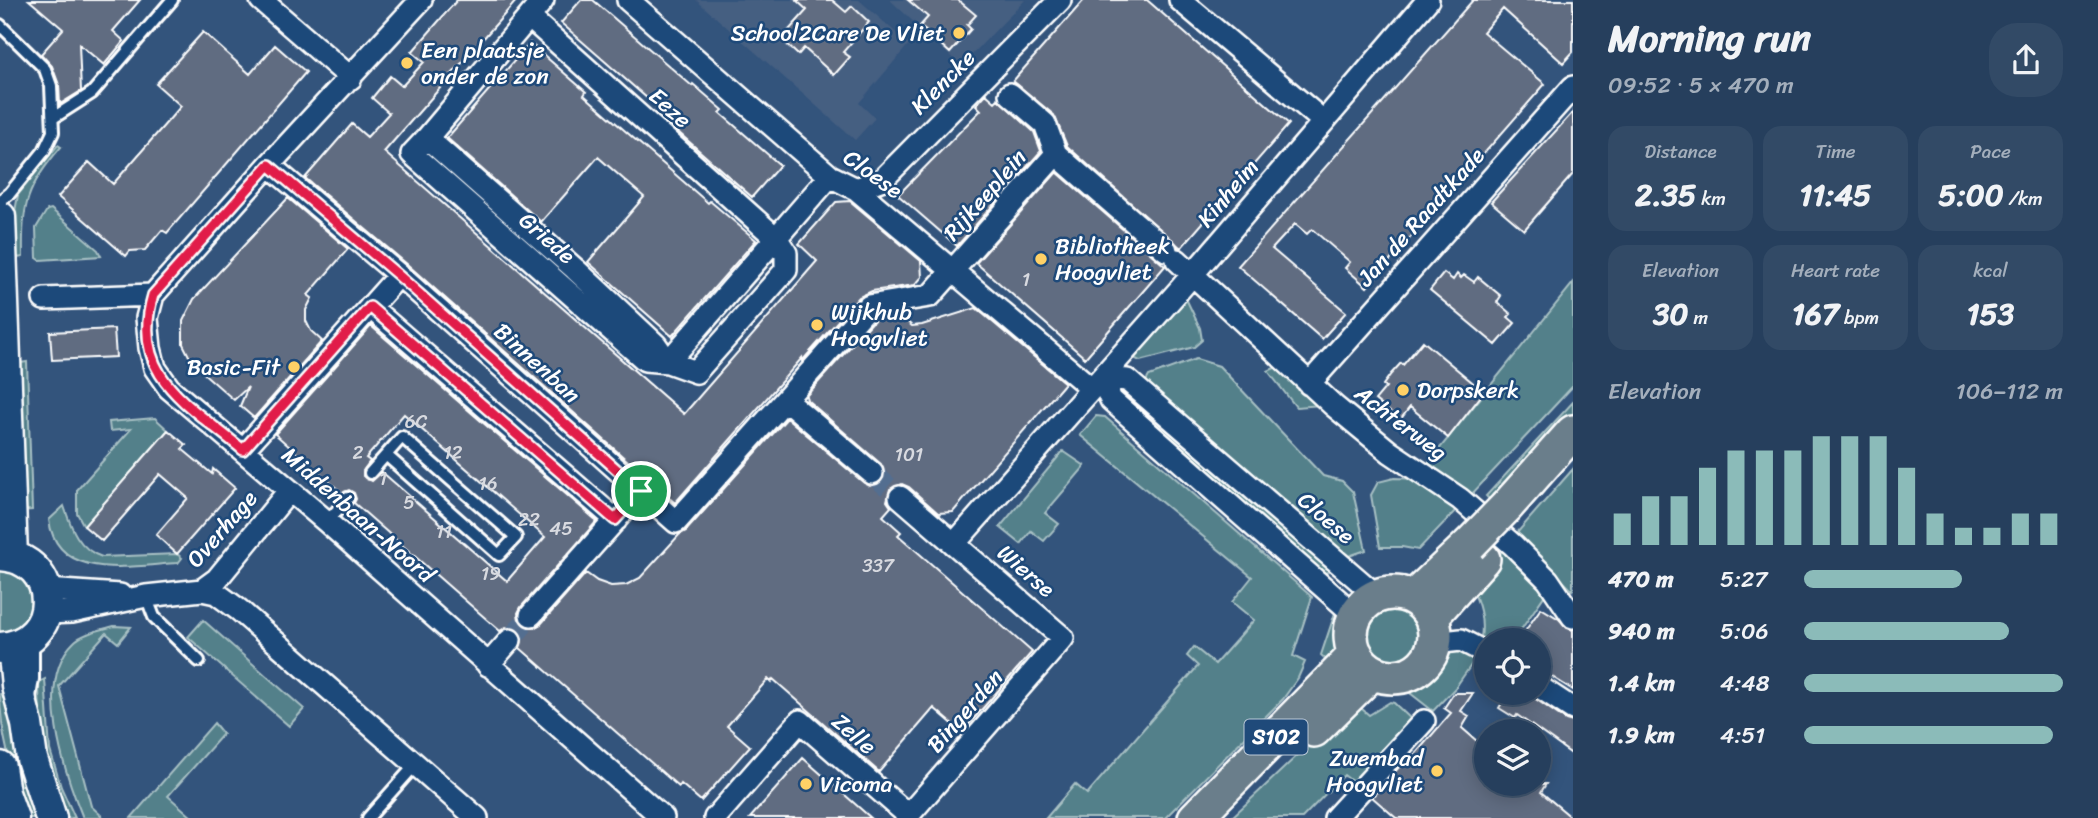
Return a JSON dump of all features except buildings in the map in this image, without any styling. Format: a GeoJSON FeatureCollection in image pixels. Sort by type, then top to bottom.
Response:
{"type":"FeatureCollection","features":[{"type":"Feature","properties":{"kind":"main road"},"geometry":{"type":"LineString","coordinates":[[0,216],[6,556],[33,569],[28,627],[17,684],[32,759],[51,818]]}},
{"type":"Feature","properties":{"kind":"main road"},"geometry":{"type":"LineString","coordinates":[[1435,624],[1392,593],[1366,606],[1351,635],[1364,663],[1388,677],[1411,673],[1423,664],[1435,624],[1476,552],[1513,512],[1573,432]]}},
{"type":"Feature","properties":{"kind":"main road"},"geometry":{"type":"LineString","coordinates":[[1513,512],[1573,460]]}},
{"type":"Feature","properties":{"kind":"main road","name":"S102"},"geometry":{"type":"LineString","coordinates":[[1195,818],[1364,663]]}},
{"type":"Feature","properties":{"kind":"main road","name":"S102"},"geometry":{"type":"LineString","coordinates":[[1225,818],[1364,663]]}},
{"type":"Feature","properties":{"kind":"street"},"geometry":{"type":"LineString","coordinates":[[261,0],[351,78]]}},
{"type":"Feature","properties":{"kind":"street"},"geometry":{"type":"LineString","coordinates":[[44,299],[153,295],[421,0]]}},
{"type":"Feature","properties":{"kind":"street","name":"Griede"},"geometry":{"type":"LineString","coordinates":[[543,0],[412,154],[645,360],[668,362],[696,372],[786,270],[786,253],[777,239]]}},
{"type":"Feature","properties":{"kind":"street","name":"Cloese"},"geometry":{"type":"LineString","coordinates":[[628,0],[830,176],[856,189],[953,271],[1101,382],[1111,400],[1366,606]]}},
{"type":"Feature","properties":{"kind":"street","name":"Klencke"},"geometry":{"type":"LineString","coordinates":[[856,189],[883,179],[1000,85],[1060,0]]}},
{"type":"Feature","properties":{"kind":"street"},"geometry":{"type":"LineString","coordinates":[[1180,0],[1323,121]]}},
{"type":"Feature","properties":{"kind":"street","name":"Kinheim"},"geometry":{"type":"LineString","coordinates":[[954,544],[1101,382],[1179,261],[1323,121],[1428,0]]}},
{"type":"Feature","properties":{"kind":"street","name":"Eeze"},"geometry":{"type":"LineString","coordinates":[[529,17],[777,239]]}},
{"type":"Feature","properties":{"kind":"street","name":"Rijkeeplein"},"geometry":{"type":"LineString","coordinates":[[1000,85],[1045,124],[1056,154],[1179,261]]}},
{"type":"Feature","properties":{"kind":"street","name":"Jan de Raadtkade"},"geometry":{"type":"LineString","coordinates":[[1309,384],[1573,87]]}},
{"type":"Feature","properties":{"kind":"street","name":"Rijkeeplein"},"geometry":{"type":"LineString","coordinates":[[953,271],[1056,154]]}},
{"type":"Feature","properties":{"kind":"street","name":"Binnenban"},"geometry":{"type":"LineString","coordinates":[[269,165],[398,275],[676,522],[869,306],[930,296],[953,271]]}},
{"type":"Feature","properties":{"kind":"street"},"geometry":{"type":"LineString","coordinates":[[777,239],[830,176]]}},
{"type":"Feature","properties":{"kind":"street","name":"Achterweg"},"geometry":{"type":"LineString","coordinates":[[1179,261],[1309,384],[1390,452],[1460,499],[1496,530],[1548,580],[1573,617]]}},
{"type":"Feature","properties":{"kind":"street"},"geometry":{"type":"LineString","coordinates":[[243,450],[398,275]]}},
{"type":"Feature","properties":{"kind":"street","name":"Middenbaan-Noord"},"geometry":{"type":"LineString","coordinates":[[153,295],[147,318],[155,368],[169,388],[327,522],[663,818]]}},
{"type":"Feature","properties":{"kind":"street"},"geometry":{"type":"LineString","coordinates":[[370,307],[615,520]]}},
{"type":"Feature","properties":{"kind":"street","name":"Cloese"},"geometry":{"type":"LineString","coordinates":[[1101,382],[1127,380],[1366,606]]}},
{"type":"Feature","properties":{"kind":"street"},"geometry":{"type":"LineString","coordinates":[[786,400],[872,473]]}},
{"type":"Feature","properties":{"kind":"street","name":"Overhage"},"geometry":{"type":"LineString","coordinates":[[28,627],[83,610],[146,596],[202,590],[217,579],[289,491]]}},
{"type":"Feature","properties":{"kind":"street"},"geometry":{"type":"LineString","coordinates":[[531,615],[641,491]]}},
{"type":"Feature","properties":{"kind":"street"},"geometry":{"type":"LineString","coordinates":[[900,497],[954,544]]}},
{"type":"Feature","properties":{"kind":"street","name":"Wierse"},"geometry":{"type":"LineString","coordinates":[[954,544],[1063,638]]}},
{"type":"Feature","properties":{"kind":"street"},"geometry":{"type":"LineString","coordinates":[[202,590],[216,593],[239,610],[477,818]]}},
{"type":"Feature","properties":{"kind":"street"},"geometry":{"type":"LineString","coordinates":[[1435,624],[1474,646]]}},
{"type":"Feature","properties":{"kind":"street","name":"Bingerden"},"geometry":{"type":"LineString","coordinates":[[907,816],[1063,638]]}},
{"type":"Feature","properties":{"kind":"street"},"geometry":{"type":"LineString","coordinates":[[488,665],[510,640]]}},
{"type":"Feature","properties":{"kind":"street"},"geometry":{"type":"LineString","coordinates":[[1555,694],[1573,709]]}},
{"type":"Feature","properties":{"kind":"street","name":"Zelle"},"geometry":{"type":"LineString","coordinates":[[717,815],[800,721],[907,816]]}},
{"type":"Feature","properties":{"kind":"street"},"geometry":{"type":"LineString","coordinates":[[1335,818],[1424,721]]}},
{"type":"Feature","properties":{"kind":"lane"},"geometry":{"type":"LineString","coordinates":[[52,118],[92,93],[172,0]]}},
{"type":"Feature","properties":{"kind":"lane"},"geometry":{"type":"LineString","coordinates":[[0,25],[45,69],[51,86],[53,132],[44,150],[10,193],[0,201]]}},
{"type":"Feature","properties":{"kind":"lane"},"geometry":{"type":"LineString","coordinates":[[370,473],[386,454],[402,437],[516,537],[499,555],[386,454]]}},
{"type":"Feature","properties":{"kind":"lane"},"geometry":{"type":"LineString","coordinates":[[327,522],[348,498]]}},
{"type":"Feature","properties":{"kind":"lane"},"geometry":{"type":"LineString","coordinates":[[146,596],[154,617],[199,661]]}},
{"type":"Feature","properties":{"kind":"lane"},"geometry":{"type":"LineString","coordinates":[[368,818],[416,764]]}},
{"type":"Feature","properties":{"kind":"shaded area"},"geometry":{"type":"Polygon","coordinates":[[[696,0],[859,0],[909,44],[859,103],[875,118],[855,140],[696,0]]]}},
{"type":"Feature","properties":{"kind":"shaded area","name":"School2Care De Vliet"},"geometry":{"type":"Polygon","coordinates":[[[890,0],[1025,0],[961,66],[890,0]]]}},
{"type":"Feature","properties":{"kind":"green space"},"geometry":{"type":"Polygon","coordinates":[[[58,145],[61,147],[40,174],[28,198],[23,257],[17,258],[14,217],[18,195],[58,145]]]}},
{"type":"Feature","properties":{"kind":"green space"},"geometry":{"type":"Polygon","coordinates":[[[51,209],[98,250],[101,256],[37,258],[36,228],[47,210],[51,209]]]}},
{"type":"Feature","properties":{"kind":"green space"},"geometry":{"type":"Polygon","coordinates":[[[1573,283],[1573,386],[1471,495],[1428,463],[1573,283]]]}},
{"type":"Feature","properties":{"kind":"green space"},"geometry":{"type":"Polygon","coordinates":[[[1181,288],[1200,328],[1202,340],[1194,347],[1140,361],[1123,353],[1181,288]]]}},
{"type":"Feature","properties":{"kind":"green space"},"geometry":{"type":"Polygon","coordinates":[[[1196,359],[1219,366],[1323,476],[1342,481],[1353,492],[1366,550],[1343,558],[1144,385],[1149,376],[1196,359]]]}},
{"type":"Feature","properties":{"kind":"green space"},"geometry":{"type":"Polygon","coordinates":[[[27,362],[32,510],[18,511],[20,363],[27,362]]]}},
{"type":"Feature","properties":{"kind":"green space"},"geometry":{"type":"Polygon","coordinates":[[[1279,366],[1323,405],[1296,407],[1268,371],[1279,366]]]}},
{"type":"Feature","properties":{"kind":"green space"},"geometry":{"type":"Polygon","coordinates":[[[1130,390],[1333,567],[1321,577],[1121,402],[1130,390]]]}},
{"type":"Feature","properties":{"kind":"green space"},"geometry":{"type":"Polygon","coordinates":[[[1573,402],[1573,422],[1496,506],[1486,496],[1573,402]]]}},
{"type":"Feature","properties":{"kind":"green space"},"geometry":{"type":"Polygon","coordinates":[[[1096,416],[1105,417],[1312,597],[1293,656],[1305,662],[1298,678],[1283,699],[1165,818],[1046,818],[1075,784],[1087,794],[1198,666],[1187,656],[1194,647],[1215,664],[1254,620],[1232,602],[1252,577],[1080,435],[1096,416]]]}},
{"type":"Feature","properties":{"kind":"green space"},"geometry":{"type":"Polygon","coordinates":[[[155,418],[168,430],[84,526],[77,513],[77,490],[131,429],[110,431],[109,422],[155,418]]]}},
{"type":"Feature","properties":{"kind":"green space"},"geometry":{"type":"Polygon","coordinates":[[[1063,451],[1085,466],[1045,513],[1059,524],[1044,541],[1031,531],[1021,544],[1000,527],[1063,451]]]}},
{"type":"Feature","properties":{"kind":"green space"},"geometry":{"type":"Polygon","coordinates":[[[1573,469],[1573,589],[1572,590],[1516,534],[1573,469]]]}},
{"type":"Feature","properties":{"kind":"green space"},"geometry":{"type":"Polygon","coordinates":[[[1394,478],[1419,479],[1459,507],[1418,550],[1380,547],[1371,495],[1378,482],[1394,478]]]}},
{"type":"Feature","properties":{"kind":"green space"},"geometry":{"type":"Polygon","coordinates":[[[64,506],[81,543],[102,557],[177,554],[182,558],[178,563],[120,567],[82,562],[66,554],[55,540],[49,520],[64,506]]]}},
{"type":"Feature","properties":{"kind":"green space"},"geometry":{"type":"Polygon","coordinates":[[[1503,550],[1546,593],[1522,628],[1482,628],[1480,611],[1471,586],[1503,550]]]}},
{"type":"Feature","properties":{"kind":"green space"},"geometry":{"type":"Polygon","coordinates":[[[0,570],[19,576],[26,583],[32,600],[28,619],[21,628],[0,635],[0,570]]]}},
{"type":"Feature","properties":{"kind":"green space"},"geometry":{"type":"Polygon","coordinates":[[[1337,607],[1345,629],[1343,645],[1334,667],[1321,655],[1337,607]]]}},
{"type":"Feature","properties":{"kind":"green space"},"geometry":{"type":"Polygon","coordinates":[[[1393,611],[1410,618],[1417,635],[1410,652],[1393,659],[1376,652],[1369,635],[1376,618],[1393,611]]]}},
{"type":"Feature","properties":{"kind":"green space"},"geometry":{"type":"Polygon","coordinates":[[[203,620],[304,709],[289,726],[188,637],[203,620]]]}},
{"type":"Feature","properties":{"kind":"green space"},"geometry":{"type":"Polygon","coordinates":[[[114,626],[131,627],[118,643],[106,633],[59,686],[91,806],[104,818],[83,818],[68,777],[56,728],[56,680],[62,659],[74,642],[87,634],[114,626]]]}},
{"type":"Feature","properties":{"kind":"green space"},"geometry":{"type":"Polygon","coordinates":[[[1464,650],[1474,657],[1474,661],[1455,688],[1433,711],[1410,693],[1433,676],[1444,653],[1464,650]]]}},
{"type":"Feature","properties":{"kind":"green space"},"geometry":{"type":"Polygon","coordinates":[[[45,679],[50,750],[61,787],[75,818],[65,818],[45,752],[39,682],[45,679]]]}},
{"type":"Feature","properties":{"kind":"green space"},"geometry":{"type":"Polygon","coordinates":[[[12,693],[42,818],[27,818],[9,757],[2,726],[0,694],[12,693]]]}},
{"type":"Feature","properties":{"kind":"green space"},"geometry":{"type":"Polygon","coordinates":[[[1354,702],[1369,715],[1390,702],[1394,703],[1412,720],[1354,783],[1344,775],[1302,818],[1231,818],[1354,702]]]}},
{"type":"Feature","properties":{"kind":"green space"},"geometry":{"type":"Polygon","coordinates":[[[214,723],[223,734],[168,796],[193,818],[131,818],[214,723]]]}},
{"type":"Feature","properties":{"kind":"tunnel"},"geometry":{"type":"LineString","coordinates":[[872,473],[900,497]]}},
{"type":"Feature","properties":{"kind":"tunnel"},"geometry":{"type":"LineString","coordinates":[[510,640],[531,615]]}},
{"type":"Feature","properties":{"kind":"place","name":"School2Care De Vliet"},"geometry":{"type":"Point","coordinates":[959,33]}},
{"type":"Feature","properties":{"kind":"place","name":"Een plaatsje onder de zon"},"geometry":{"type":"Point","coordinates":[407,63]}},
{"type":"Feature","properties":{"kind":"place","name":"Bibliotheek Hoogvliet"},"geometry":{"type":"Point","coordinates":[1041,259]}},
{"type":"Feature","properties":{"kind":"place","name":"Wijkhub Hoogvliet"},"geometry":{"type":"Point","coordinates":[817,325]}},
{"type":"Feature","properties":{"kind":"place","name":"Basic-Fit"},"geometry":{"type":"Point","coordinates":[294,367]}},
{"type":"Feature","properties":{"kind":"place","name":"Dorpskerk"},"geometry":{"type":"Point","coordinates":[1403,390]}},
{"type":"Feature","properties":{"kind":"place","name":"Zwembad Hoogvliet"},"geometry":{"type":"Point","coordinates":[1437,771]}},
{"type":"Feature","properties":{"kind":"place","name":"Vicoma"},"geometry":{"type":"Point","coordinates":[806,784]}},
{"type":"Feature","properties":{"kind":"route"},"geometry":{"type":"LineString","coordinates":[[269,165],[398,275],[641,491],[615,520],[370,307],[243,450],[169,388],[155,368],[147,318],[153,295],[269,165]]}}]}
